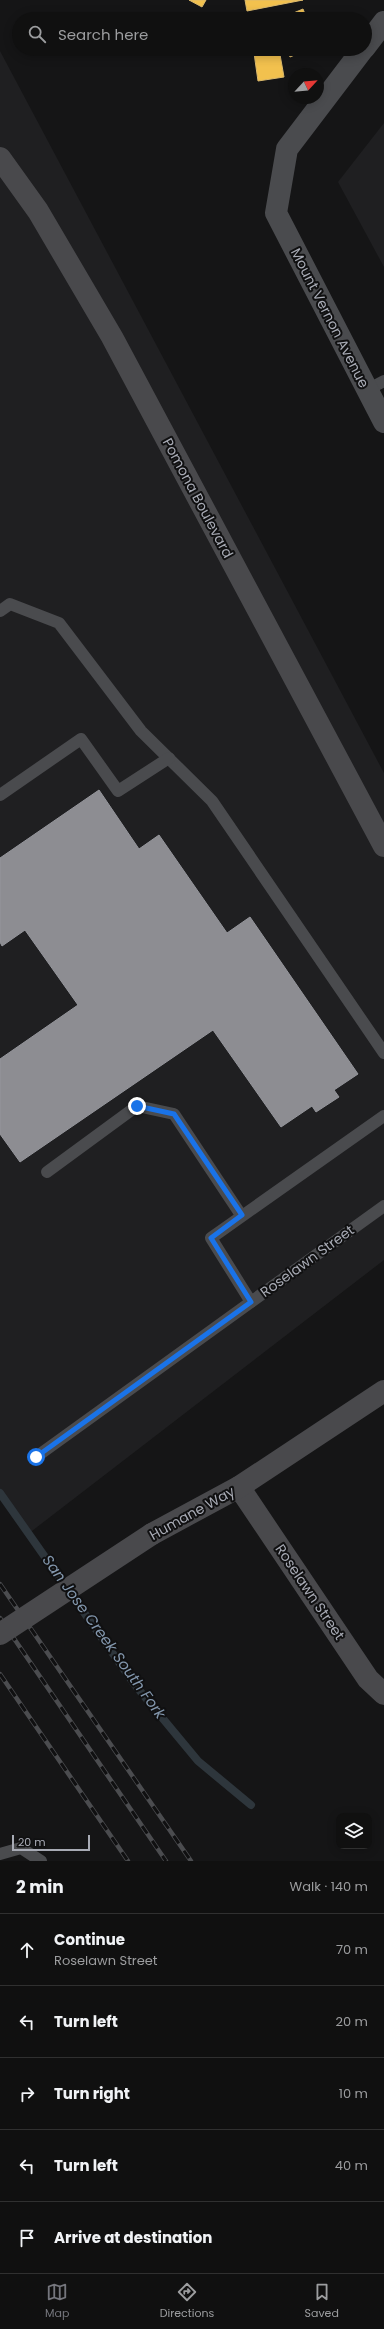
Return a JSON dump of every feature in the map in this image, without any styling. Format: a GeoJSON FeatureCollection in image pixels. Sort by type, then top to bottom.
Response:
{"type":"FeatureCollection","features":[{"type":"Feature","properties":{"kind":"street"},"geometry":{"type":"LineString","coordinates":[[372,38],[384,22]]}},
{"type":"Feature","properties":{"kind":"street","name":"Mount Vernon Avenue"},"geometry":{"type":"LineString","coordinates":[[358,56],[287,149],[276,213],[376,386],[384,422]]}},
{"type":"Feature","properties":{"kind":"street","name":"Pomona Boulevard"},"geometry":{"type":"LineString","coordinates":[[0,158],[38,211],[112,338],[384,846]]}},
{"type":"Feature","properties":{"kind":"street","name":"Humane Way"},"geometry":{"type":"LineString","coordinates":[[0,1634],[152,1534],[239,1487],[384,1391]]}},
{"type":"Feature","properties":{"kind":"street","name":"Roselawn Street"},"geometry":{"type":"LineString","coordinates":[[239,1487],[368,1679],[384,1694]]}},
{"type":"Feature","properties":{"kind":"lane"},"geometry":{"type":"LineString","coordinates":[[0,611],[10,604],[59,623],[141,731],[212,801],[384,1053]]}},
{"type":"Feature","properties":{"kind":"lane"},"geometry":{"type":"LineString","coordinates":[[0,795],[81,739],[118,791],[169,758]]}},
{"type":"Feature","properties":{"kind":"lane"},"geometry":{"type":"LineString","coordinates":[[47,1172],[137,1106],[174,1114],[242,1215]]}},
{"type":"Feature","properties":{"kind":"lane"},"geometry":{"type":"LineString","coordinates":[[251,1302],[211,1238],[384,1116]]}},
{"type":"Feature","properties":{"kind":"lane","name":"Roselawn Street"},"geometry":{"type":"LineString","coordinates":[[36,1457],[384,1206]]}},
{"type":"Feature","properties":{"kind":"lane"},"geometry":{"type":"LineString","coordinates":[[0,1854],[21,1848],[41,1861]]}},
{"type":"Feature","properties":{"kind":"shaded area"},"geometry":{"type":"Polygon","coordinates":[[[0,51],[384,773],[384,1260],[28,1534],[0,1493],[0,51]]]}},
{"type":"Feature","properties":{"kind":"shaded area"},"geometry":{"type":"Polygon","coordinates":[[[384,123],[384,267],[338,182],[384,123]]]}},
{"type":"Feature","properties":{"kind":"building: Homes"},"geometry":{"type":"Polygon","coordinates":[[[189,0],[206,0],[202,7],[189,0]]]}},
{"type":"Feature","properties":{"kind":"building: Homes"},"geometry":{"type":"Polygon","coordinates":[[[245,0],[303,0],[247,11],[245,0]]]}},
{"type":"Feature","properties":{"kind":"building: Homes"},"geometry":{"type":"Polygon","coordinates":[[[303,9],[304,12],[296,12],[303,9]]]}},
{"type":"Feature","properties":{"kind":"building: Homes"},"geometry":{"type":"Polygon","coordinates":[[[254,56],[280,56],[284,77],[258,81],[254,56]]]}},
{"type":"Feature","properties":{"kind":"building: Industry"},"geometry":{"type":"Polygon","coordinates":[[[99,790],[139,849],[159,835],[227,933],[250,917],[358,1074],[334,1090],[339,1097],[316,1112],[312,1106],[281,1127],[213,1030],[20,1162],[0,1134],[0,1059],[78,1005],[25,930],[2,946],[0,942],[0,858],[99,790]]]}},
{"type":"Feature","properties":{"kind":"waterway","name":"San Jose Creek South Fork"},"geometry":{"type":"LineString","coordinates":[[0,1493],[135,1685],[198,1761],[251,1805]]}},
{"type":"Feature","properties":{"kind":"railway"},"geometry":{"type":"LineString","coordinates":[[0,1584],[191,1861]]}},
{"type":"Feature","properties":{"kind":"railway"},"geometry":{"type":"LineString","coordinates":[[0,1618],[166,1861]]}},
{"type":"Feature","properties":{"kind":"railway"},"geometry":{"type":"LineString","coordinates":[[0,1674],[128,1861]]}},
{"type":"Feature","properties":{"kind":"route"},"geometry":{"type":"LineString","coordinates":[[36,1457],[251,1302],[211,1238],[242,1215],[174,1114],[137,1106]]}}]}
